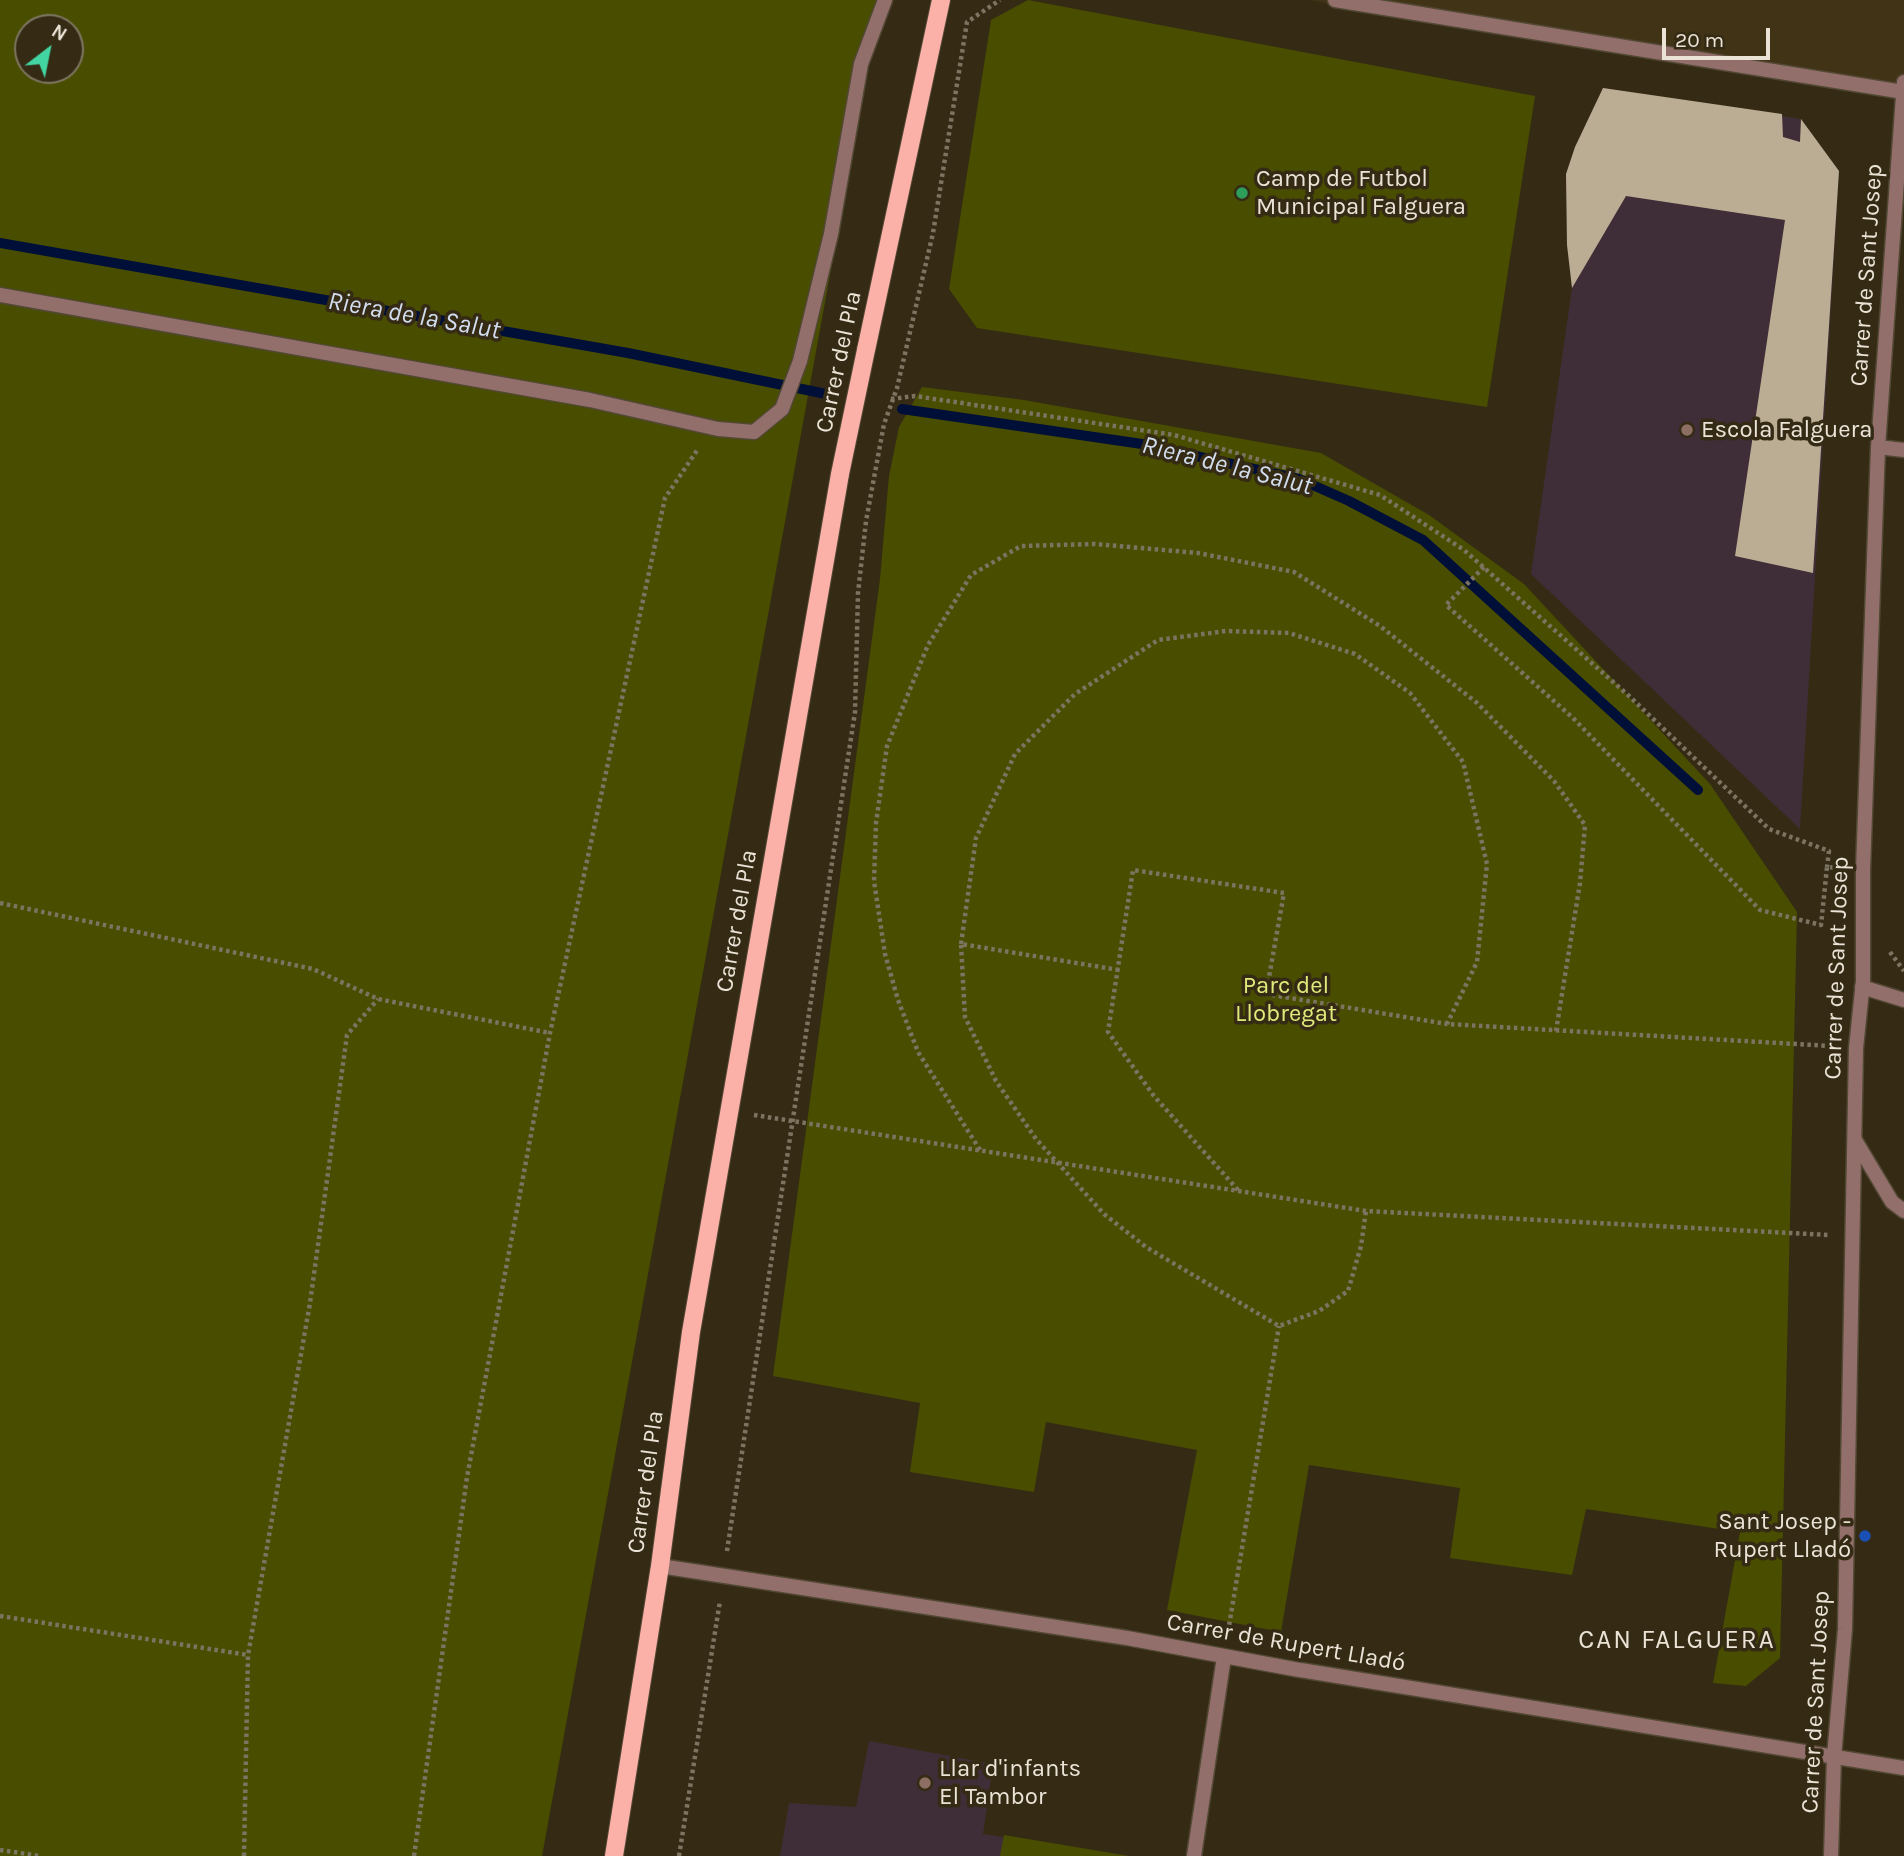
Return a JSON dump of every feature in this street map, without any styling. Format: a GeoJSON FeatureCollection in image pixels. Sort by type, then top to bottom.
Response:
{"type":"FeatureCollection","features":[{"type":"Feature","properties":{"kind":"main road","name":"Carrer del Pla"},"geometry":{"type":"LineString","coordinates":[[614,1856],[660,1566],[691,1332],[840,474],[941,0]]}},
{"type":"Feature","properties":{"kind":"street"},"geometry":{"type":"LineString","coordinates":[[0,295],[590,400],[718,429],[754,432],[782,409],[800,361],[831,234],[861,64],[885,0]]}},
{"type":"Feature","properties":{"kind":"street"},"geometry":{"type":"LineString","coordinates":[[1335,0],[1904,88]]}},
{"type":"Feature","properties":{"kind":"street","name":"Carrer de Sant Josep"},"geometry":{"type":"LineString","coordinates":[[1831,1856],[1834,1757],[1845,1629],[1856,1048],[1862,987],[1863,870],[1878,447],[1904,88]]}},
{"type":"Feature","properties":{"kind":"street"},"geometry":{"type":"LineString","coordinates":[[1878,447],[1904,450]]}},
{"type":"Feature","properties":{"kind":"street"},"geometry":{"type":"LineString","coordinates":[[1862,987],[1904,1000]]}},
{"type":"Feature","properties":{"kind":"street"},"geometry":{"type":"LineString","coordinates":[[1855,1140],[1892,1202],[1904,1212]]}},
{"type":"Feature","properties":{"kind":"street","name":"Carrer de Rupert Lladó"},"geometry":{"type":"LineString","coordinates":[[660,1566],[1127,1639],[1904,1768]]}},
{"type":"Feature","properties":{"kind":"street"},"geometry":{"type":"LineString","coordinates":[[1194,1856],[1224,1657]]}},
{"type":"Feature","properties":{"kind":"path"},"geometry":{"type":"LineString","coordinates":[[679,1856],[855,712],[858,593],[866,521],[884,424],[897,388],[933,233],[967,22],[1000,0]]}},
{"type":"Feature","properties":{"kind":"path"},"geometry":{"type":"LineString","coordinates":[[985,407],[1174,435],[1380,495],[1464,550],[1484,567],[1629,696],[1769,829],[1829,851],[1821,925],[1760,910],[1573,718],[1447,605],[1484,567]]}},
{"type":"Feature","properties":{"kind":"path"},"geometry":{"type":"LineString","coordinates":[[414,1856],[467,1477],[550,1033],[665,498],[699,448],[718,429]]}},
{"type":"Feature","properties":{"kind":"path"},"geometry":{"type":"LineString","coordinates":[[980,1150],[918,1052],[898,1000],[885,954],[874,881],[876,823],[887,746],[928,645],[971,575],[1021,546],[1095,544],[1185,551],[1294,572],[1380,626],[1477,703],[1554,781],[1585,825],[1580,883],[1556,1031]]}},
{"type":"Feature","properties":{"kind":"path"},"geometry":{"type":"LineString","coordinates":[[1279,1326],[1146,1247],[1104,1214],[1055,1162],[996,1081],[965,1017],[961,944],[976,838],[1015,754],[1075,694],[1158,640],[1226,631],[1289,633],[1355,654],[1410,693],[1463,762],[1487,864],[1477,962],[1447,1024]]}},
{"type":"Feature","properties":{"kind":"path"},"geometry":{"type":"LineString","coordinates":[[1828,867],[1844,869]]}},
{"type":"Feature","properties":{"kind":"path"},"geometry":{"type":"LineString","coordinates":[[1240,1191],[1154,1096],[1108,1032],[1133,870],[1284,893],[1266,994],[1447,1024],[1856,1048]]}},
{"type":"Feature","properties":{"kind":"path"},"geometry":{"type":"LineString","coordinates":[[0,903],[313,968],[378,999],[550,1033]]}},
{"type":"Feature","properties":{"kind":"path"},"geometry":{"type":"LineString","coordinates":[[961,944],[1119,970]]}},
{"type":"Feature","properties":{"kind":"path"},"geometry":{"type":"LineString","coordinates":[[244,1856],[248,1656],[310,1303],[347,1035],[378,999]]}},
{"type":"Feature","properties":{"kind":"path"},"geometry":{"type":"LineString","coordinates":[[730,1111],[1366,1211],[1851,1237]]}},
{"type":"Feature","properties":{"kind":"path"},"geometry":{"type":"LineString","coordinates":[[1279,1326],[1319,1311],[1348,1291],[1361,1245],[1366,1211]]}},
{"type":"Feature","properties":{"kind":"path"},"geometry":{"type":"LineString","coordinates":[[1224,1657],[1279,1326]]}},
{"type":"Feature","properties":{"kind":"path"},"geometry":{"type":"LineString","coordinates":[[0,1616],[248,1656]]}},
{"type":"Feature","properties":{"kind":"path"},"geometry":{"type":"LineString","coordinates":[[0,1850],[40,1856]]}},
{"type":"Feature","properties":{"kind":"shaded area"},"geometry":{"type":"Polygon","coordinates":[[[1308,0],[1904,0],[1904,92],[1903,92],[1308,0]]]}},
{"type":"Feature","properties":{"kind":"shaded area","name":"Escola Falguera"},"geometry":{"type":"Polygon","coordinates":[[[1603,88],[1801,119],[1839,171],[1800,829],[1531,574],[1572,288],[1567,245],[1566,174],[1575,147],[1603,88]]]}},
{"type":"Feature","properties":{"kind":"shaded area","name":"Llar d'infants El Tambor"},"geometry":{"type":"Polygon","coordinates":[[[869,1741],[993,1764],[983,1834],[1129,1856],[780,1856],[789,1803],[856,1807],[869,1741]]]}},
{"type":"Feature","properties":{"kind":"green space"},"geometry":{"type":"Polygon","coordinates":[[[0,0],[880,0],[542,1856],[0,1856],[0,0]]]}},
{"type":"Feature","properties":{"kind":"green space","name":"Camp de Futbol Municipal Falguera"},"geometry":{"type":"Polygon","coordinates":[[[1028,0],[1535,96],[1487,407],[977,328],[949,289],[991,20],[1028,0]]]}},
{"type":"Feature","properties":{"kind":"green space","name":"Parc del Llobregat"},"geometry":{"type":"Polygon","coordinates":[[[922,387],[1024,400],[1321,453],[1429,515],[1524,584],[1710,784],[1797,912],[1780,1658],[1746,1686],[1713,1683],[1740,1532],[1586,1509],[1572,1575],[1450,1558],[1460,1488],[1309,1465],[1281,1632],[1167,1610],[1197,1450],[1046,1422],[1034,1492],[910,1472],[920,1403],[773,1376],[880,579],[889,476],[899,427],[922,387]]]}},
{"type":"Feature","properties":{"kind":"green space"},"geometry":{"type":"Polygon","coordinates":[[[1004,1835],[1129,1856],[1000,1856],[1004,1835]]]}},
{"type":"Feature","properties":{"kind":"building"},"geometry":{"type":"Polygon","coordinates":[[[1603,88],[1782,114],[1783,137],[1800,142],[1801,119],[1839,171],[1813,573],[1735,556],[1785,220],[1626,196],[1572,288],[1567,245],[1566,174],[1575,147],[1603,88]]]}},
{"type":"Feature","properties":{"kind":"waterway","name":"Riera de la Salut"},"geometry":{"type":"LineString","coordinates":[[0,243],[628,353],[826,394]]}},
{"type":"Feature","properties":{"kind":"waterway","name":"Riera de la Salut"},"geometry":{"type":"LineString","coordinates":[[902,409],[1142,444],[1299,479],[1349,501],[1423,540],[1698,790]]}},
{"type":"Feature","properties":{"kind":"place","name":"Camp de Futbol Municipal Falguera"},"geometry":{"type":"Point","coordinates":[1242,193]}},
{"type":"Feature","properties":{"kind":"place","name":"Escola Falguera"},"geometry":{"type":"Point","coordinates":[1687,430]}},
{"type":"Feature","properties":{"kind":"place","name":"Sant Josep - Rupert Lladó"},"geometry":{"type":"Point","coordinates":[1865,1536]}},
{"type":"Feature","properties":{"kind":"place","name":"Llar d'infants El Tambor"},"geometry":{"type":"Point","coordinates":[925,1783]}},
{"type":"Feature","properties":{"kind":"district","name":"CAN FALGUERA"},"geometry":{"type":"Point","coordinates":[1677,1641]}}]}
